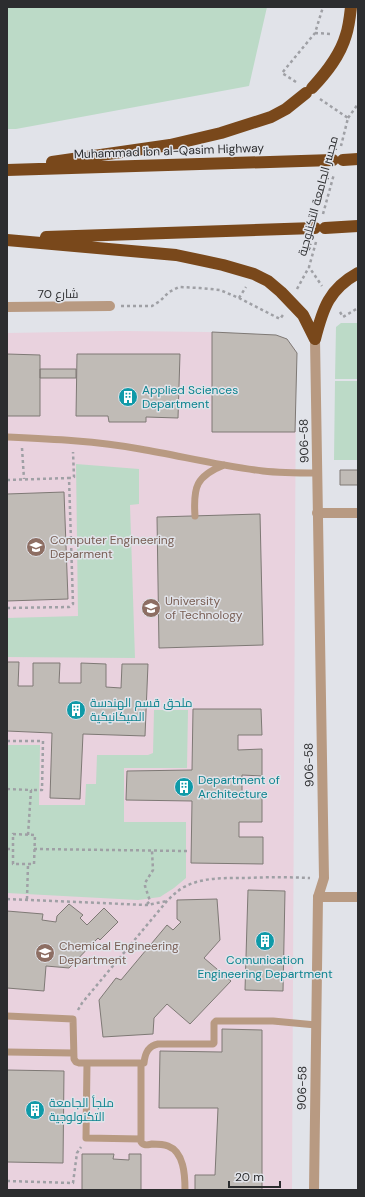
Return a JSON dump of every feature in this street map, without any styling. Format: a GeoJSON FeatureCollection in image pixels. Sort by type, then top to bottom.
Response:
{"type":"FeatureCollection","features":[{"type":"Feature","properties":{"kind":"highway"},"geometry":{"type":"LineString","coordinates":[[7,169],[170,144],[221,133],[271,117],[286,109],[309,91],[322,77],[340,50],[346,35],[352,7]]}},
{"type":"Feature","properties":{"kind":"highway","name":"Muhammad ibn al-Qasim Highway"},"geometry":{"type":"LineString","coordinates":[[7,169],[358,159]]}},
{"type":"Feature","properties":{"kind":"highway"},"geometry":{"type":"LineString","coordinates":[[7,239],[319,231],[358,226]]}},
{"type":"Feature","properties":{"kind":"highway"},"geometry":{"type":"LineString","coordinates":[[7,239],[176,255],[223,265],[254,274],[268,281],[303,315],[315,339]]}},
{"type":"Feature","properties":{"kind":"highway"},"geometry":{"type":"LineString","coordinates":[[315,339],[322,314],[332,294],[348,279],[358,273]]}},
{"type":"Feature","properties":{"kind":"street","name":"شارع 70"},"geometry":{"type":"LineString","coordinates":[[7,307],[110,306]]}},
{"type":"Feature","properties":{"kind":"street","name":"906-58"},"geometry":{"type":"LineString","coordinates":[[314,1190],[318,897],[324,878],[315,339]]}},
{"type":"Feature","properties":{"kind":"street"},"geometry":{"type":"LineString","coordinates":[[317,513],[358,514]]}},
{"type":"Feature","properties":{"kind":"street"},"geometry":{"type":"LineString","coordinates":[[318,897],[358,897]]}},
{"type":"Feature","properties":{"kind":"lane"},"geometry":{"type":"LineString","coordinates":[[7,437],[73,441],[139,449],[264,471],[317,473]]}},
{"type":"Feature","properties":{"kind":"lane"},"geometry":{"type":"LineString","coordinates":[[195,516],[194,499],[200,480],[211,471],[224,465]]}},
{"type":"Feature","properties":{"kind":"lane"},"geometry":{"type":"LineString","coordinates":[[7,1016],[71,1018],[73,1020],[73,1053],[76,1062],[141,1064]]}},
{"type":"Feature","properties":{"kind":"lane"},"geometry":{"type":"LineString","coordinates":[[185,1190],[184,1170],[175,1151],[169,1146],[142,1144],[141,1142],[141,1064],[144,1063],[147,1050],[158,1044],[212,1044],[214,1043],[214,1022],[216,1021],[273,1021],[316,1025]]}},
{"type":"Feature","properties":{"kind":"lane"},"geometry":{"type":"LineString","coordinates":[[7,1052],[73,1053]]}},
{"type":"Feature","properties":{"kind":"lane"},"geometry":{"type":"LineString","coordinates":[[87,1063],[86,1138],[141,1139]]}},
{"type":"Feature","properties":{"kind":"path"},"geometry":{"type":"LineString","coordinates":[[323,7],[314,34],[282,73],[348,118]]}},
{"type":"Feature","properties":{"kind":"path","name":"مجسر الجامعة التكنلوجية"},"geometry":{"type":"LineString","coordinates":[[323,215],[348,118],[358,104]]}},
{"type":"Feature","properties":{"kind":"path","name":"مجسر الجامعة التكنلوجية"},"geometry":{"type":"LineString","coordinates":[[319,231],[309,267],[326,292]]}},
{"type":"Feature","properties":{"kind":"path"},"geometry":{"type":"LineString","coordinates":[[110,306],[152,306],[160,301],[169,292],[179,287],[200,288],[220,290],[280,319]]}},
{"type":"Feature","properties":{"kind":"path"},"geometry":{"type":"LineString","coordinates":[[339,311],[343,317],[358,308]]}},
{"type":"Feature","properties":{"kind":"path"},"geometry":{"type":"LineString","coordinates":[[22,438],[24,479]]}},
{"type":"Feature","properties":{"kind":"path"},"geometry":{"type":"LineString","coordinates":[[7,480],[73,478],[73,441]]}},
{"type":"Feature","properties":{"kind":"path"},"geometry":{"type":"LineString","coordinates":[[7,608],[69,607],[73,604],[69,478]]}},
{"type":"Feature","properties":{"kind":"path"},"geometry":{"type":"LineString","coordinates":[[7,741],[43,741],[42,790],[7,789]]}},
{"type":"Feature","properties":{"kind":"path"},"geometry":{"type":"LineString","coordinates":[[28,835],[30,790]]}},
{"type":"Feature","properties":{"kind":"path"},"geometry":{"type":"LineString","coordinates":[[13,834],[28,835],[35,835],[34,864],[13,864],[13,834]]}},
{"type":"Feature","properties":{"kind":"path"},"geometry":{"type":"LineString","coordinates":[[7,849],[13,849]]}},
{"type":"Feature","properties":{"kind":"path"},"geometry":{"type":"LineString","coordinates":[[34,849],[187,852]]}},
{"type":"Feature","properties":{"kind":"path"},"geometry":{"type":"LineString","coordinates":[[147,905],[150,901],[145,883],[153,870],[152,851]]}},
{"type":"Feature","properties":{"kind":"path"},"geometry":{"type":"LineString","coordinates":[[27,899],[28,864]]}},
{"type":"Feature","properties":{"kind":"path"},"geometry":{"type":"LineString","coordinates":[[73,1020],[82,1003],[167,901],[184,887],[211,879],[283,877],[324,878]]}},
{"type":"Feature","properties":{"kind":"path"},"geometry":{"type":"LineString","coordinates":[[7,899],[147,905],[167,901]]}},
{"type":"Feature","properties":{"kind":"path"},"geometry":{"type":"LineString","coordinates":[[7,1181],[74,1182],[77,1153],[86,1138]]}},
{"type":"Feature","properties":{"kind":"shaded area","name":"University of Technology"},"geometry":{"type":"Polygon","coordinates":[[[123,331],[276,335],[287,339],[296,351],[292,1190],[7,1190],[7,333],[123,331]]]}},
{"type":"Feature","properties":{"kind":"green space"},"geometry":{"type":"Polygon","coordinates":[[[7,7],[267,7],[249,86],[16,129],[7,129],[7,7]]]}},
{"type":"Feature","properties":{"kind":"green space"},"geometry":{"type":"Polygon","coordinates":[[[341,323],[358,323],[358,379],[335,379],[336,327],[341,323]]]}},
{"type":"Feature","properties":{"kind":"green space"},"geometry":{"type":"Polygon","coordinates":[[[335,381],[358,381],[358,460],[334,460],[335,381]]]}},
{"type":"Feature","properties":{"kind":"green space"},"geometry":{"type":"Polygon","coordinates":[[[76,464],[139,469],[139,504],[130,505],[135,658],[7,657],[7,618],[78,616],[76,464]]]}},
{"type":"Feature","properties":{"kind":"green space"},"geometry":{"type":"Polygon","coordinates":[[[154,710],[188,710],[187,768],[124,768],[124,822],[186,822],[186,878],[160,897],[138,900],[7,893],[7,745],[40,745],[39,805],[85,805],[86,784],[96,784],[97,755],[148,755],[153,753],[154,710]]]}},
{"type":"Feature","properties":{"kind":"building"},"geometry":{"type":"Polygon","coordinates":[[[212,332],[276,335],[287,339],[297,353],[295,432],[212,432],[212,332]]]}},
{"type":"Feature","properties":{"kind":"building"},"geometry":{"type":"Polygon","coordinates":[[[7,354],[40,355],[40,416],[7,416],[7,354]]]}},
{"type":"Feature","properties":{"kind":"building","name":"Applied Sciences Department"},"geometry":{"type":"Polygon","coordinates":[[[77,354],[180,354],[178,418],[146,417],[146,422],[109,422],[108,416],[76,416],[77,354]]]}},
{"type":"Feature","properties":{"kind":"building"},"geometry":{"type":"Polygon","coordinates":[[[40,369],[76,369],[76,378],[40,378],[40,369]]]}},
{"type":"Feature","properties":{"kind":"building"},"geometry":{"type":"Polygon","coordinates":[[[340,470],[358,470],[358,485],[340,485],[340,470]]]}},
{"type":"Feature","properties":{"kind":"building","name":"Computer Engineering Deparment"},"geometry":{"type":"Polygon","coordinates":[[[64,492],[68,599],[7,601],[7,494],[64,492]]]}},
{"type":"Feature","properties":{"kind":"building"},"geometry":{"type":"Polygon","coordinates":[[[260,514],[263,645],[159,648],[157,517],[260,514]]]}},
{"type":"Feature","properties":{"kind":"building","name":"ملحق قسم الهندسة الميكانيكية"},"geometry":{"type":"Polygon","coordinates":[[[7,662],[19,662],[18,686],[33,686],[33,663],[60,663],[59,683],[81,683],[81,663],[106,664],[106,687],[121,688],[122,664],[148,664],[145,736],[83,734],[80,799],[50,798],[52,733],[7,731],[7,662]]]}},
{"type":"Feature","properties":{"kind":"building","name":"Department of Architecture"},"geometry":{"type":"Polygon","coordinates":[[[193,709],[261,709],[262,735],[238,735],[238,750],[262,749],[262,776],[242,775],[242,797],[262,797],[262,822],[239,822],[239,837],[263,837],[263,864],[191,863],[192,801],[126,800],[127,771],[192,770],[193,709]]]}},
{"type":"Feature","properties":{"kind":"building","name":"Comunication Engineering Department"},"geometry":{"type":"Polygon","coordinates":[[[248,890],[285,891],[283,991],[245,990],[248,890]]]}},
{"type":"Feature","properties":{"kind":"building"},"geometry":{"type":"Polygon","coordinates":[[[217,899],[220,940],[204,958],[231,981],[190,1024],[167,1004],[154,1018],[153,1034],[103,1037],[99,1000],[116,978],[121,980],[167,925],[173,930],[181,922],[177,919],[177,900],[217,899]]]}},
{"type":"Feature","properties":{"kind":"building","name":"Chemical Engineering Department"},"geometry":{"type":"Polygon","coordinates":[[[69,904],[83,915],[80,918],[87,925],[104,908],[118,922],[100,940],[98,938],[69,968],[46,966],[44,991],[7,988],[7,911],[43,914],[42,920],[56,922],[57,916],[69,904]]]}},
{"type":"Feature","properties":{"kind":"building"},"geometry":{"type":"Polygon","coordinates":[[[222,1029],[262,1030],[262,1190],[195,1190],[195,1175],[215,1175],[218,1108],[159,1108],[160,1051],[222,1052],[222,1029]]]}},
{"type":"Feature","properties":{"kind":"building","name":"ملجأ الجامعة التكنولوجية"},"geometry":{"type":"Polygon","coordinates":[[[7,1070],[64,1071],[63,1163],[7,1162],[7,1070]]]}},
{"type":"Feature","properties":{"kind":"building"},"geometry":{"type":"Polygon","coordinates":[[[82,1154],[114,1154],[113,1159],[129,1160],[129,1154],[141,1154],[141,1190],[82,1190],[82,1154]]]}},
{"type":"Feature","properties":{"kind":"place","name":"Applied Sciences Department"},"geometry":{"type":"Point","coordinates":[128,397]}},
{"type":"Feature","properties":{"kind":"place","name":"Computer Engineering Deparment"},"geometry":{"type":"Point","coordinates":[36,547]}},
{"type":"Feature","properties":{"kind":"place","name":"University of Technology"},"geometry":{"type":"Point","coordinates":[151,608]}},
{"type":"Feature","properties":{"kind":"place","name":"ملحق قسم الهندسة الميكانيكية"},"geometry":{"type":"Point","coordinates":[76,710]}},
{"type":"Feature","properties":{"kind":"place","name":"Department of Architecture"},"geometry":{"type":"Point","coordinates":[184,787]}},
{"type":"Feature","properties":{"kind":"place","name":"Comunication Engineering Department"},"geometry":{"type":"Point","coordinates":[265,941]}},
{"type":"Feature","properties":{"kind":"place","name":"Chemical Engineering Department"},"geometry":{"type":"Point","coordinates":[45,953]}},
{"type":"Feature","properties":{"kind":"place","name":"ملجأ الجامعة التكنولوجية"},"geometry":{"type":"Point","coordinates":[35,1110]}}]}
